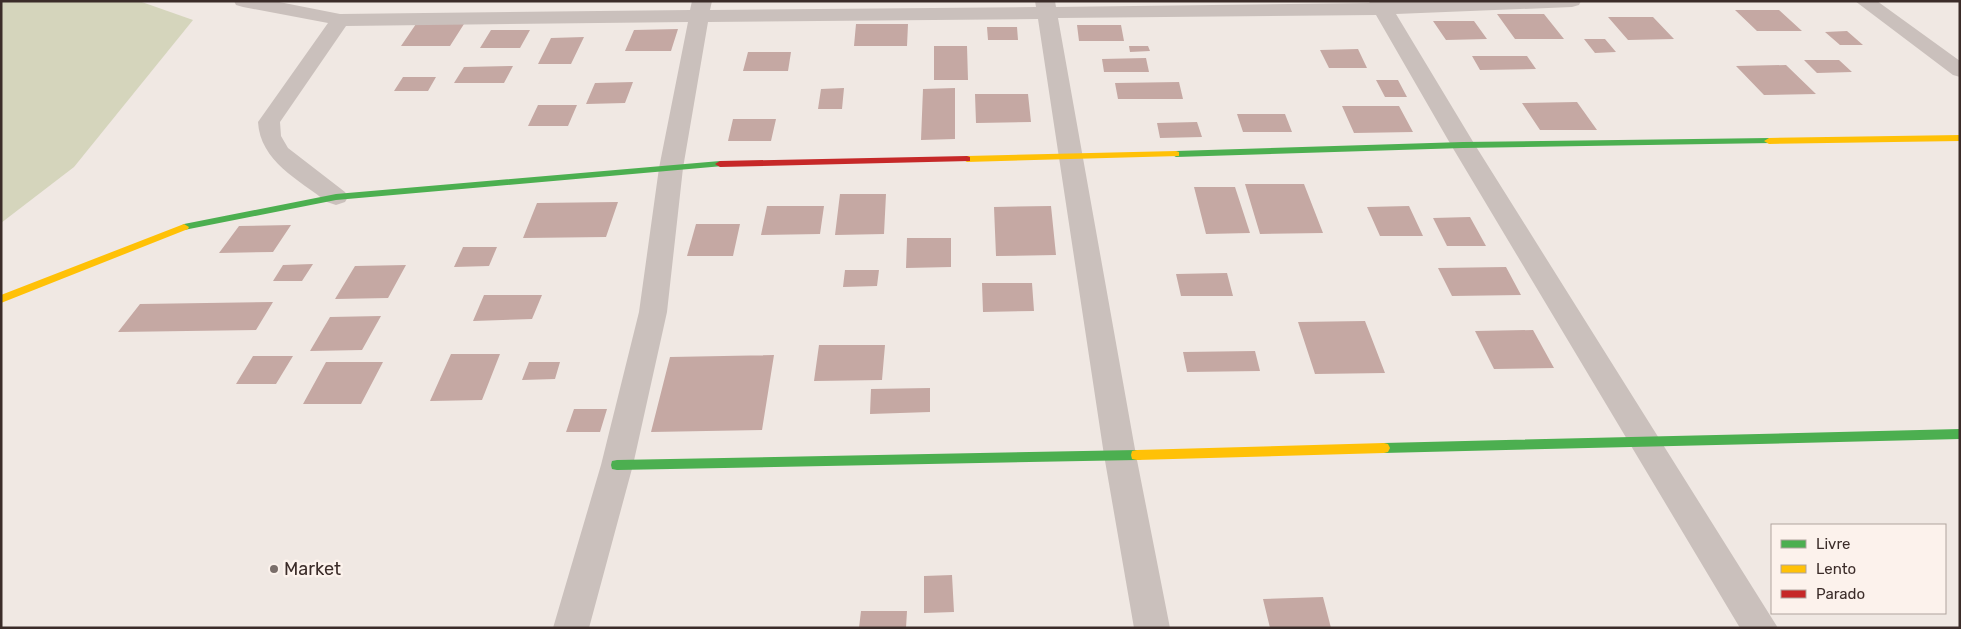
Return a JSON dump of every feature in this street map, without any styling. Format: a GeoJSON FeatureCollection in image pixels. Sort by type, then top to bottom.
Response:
{"type":"FeatureCollection","features":[{"type":"Feature","properties":{"kind":"street"},"geometry":{"type":"LineString","coordinates":[[243,1],[340,20],[701,8],[1380,5],[1572,1]]}},
{"type":"Feature","properties":{"kind":"street"},"geometry":{"type":"LineString","coordinates":[[1864,1],[1960,71]]}},
{"type":"Feature","properties":{"kind":"street"},"geometry":{"type":"LineString","coordinates":[[1380,5],[1463,145],[1760,628]]}},
{"type":"Feature","properties":{"kind":"street"},"geometry":{"type":"LineString","coordinates":[[1046,7],[1120,456],[1152,628]]}},
{"type":"Feature","properties":{"kind":"street"},"geometry":{"type":"LineString","coordinates":[[571,628],[617,465],[653,312],[671,168],[701,8]]}},
{"type":"Feature","properties":{"kind":"street"},"geometry":{"type":"LineString","coordinates":[[336,197],[278,152],[270,136],[269,122],[340,20]]}},
{"type":"Feature","properties":{"kind":"street"},"geometry":{"type":"LineString","coordinates":[[1,299],[189,225],[336,197],[743,162],[1070,157],[1463,145],[1960,138]]}},
{"type":"Feature","properties":{"kind":"street"},"geometry":{"type":"LineString","coordinates":[[617,465],[1120,456],[1960,434]]}},
{"type":"Feature","properties":{"kind":"green space"},"geometry":{"type":"Polygon","coordinates":[[[1,1],[139,1],[193,20],[74,167],[1,223],[1,1]]]}},
{"type":"Feature","properties":{"kind":"building"},"geometry":{"type":"Polygon","coordinates":[[[1735,10],[1779,10],[1802,31],[1757,31],[1735,10]]]}},
{"type":"Feature","properties":{"kind":"building"},"geometry":{"type":"Polygon","coordinates":[[[1497,14],[1544,14],[1564,39],[1515,39],[1497,14]]]}},
{"type":"Feature","properties":{"kind":"building"},"geometry":{"type":"Polygon","coordinates":[[[1608,17],[1653,17],[1674,39],[1628,40],[1608,17]]]}},
{"type":"Feature","properties":{"kind":"building"},"geometry":{"type":"Polygon","coordinates":[[[1433,21],[1474,21],[1487,39],[1446,40],[1433,21]]]}},
{"type":"Feature","properties":{"kind":"building"},"geometry":{"type":"Polygon","coordinates":[[[416,24],[464,24],[450,46],[401,46],[416,24]]]}},
{"type":"Feature","properties":{"kind":"building"},"geometry":{"type":"Polygon","coordinates":[[[856,24],[908,24],[907,46],[854,46],[856,24]]]}},
{"type":"Feature","properties":{"kind":"building"},"geometry":{"type":"Polygon","coordinates":[[[1077,25],[1121,25],[1124,41],[1079,41],[1077,25]]]}},
{"type":"Feature","properties":{"kind":"building"},"geometry":{"type":"Polygon","coordinates":[[[987,27],[1017,27],[1018,40],[988,40],[987,27]]]}},
{"type":"Feature","properties":{"kind":"building"},"geometry":{"type":"Polygon","coordinates":[[[678,29],[671,51],[625,51],[634,30],[678,29]]]}},
{"type":"Feature","properties":{"kind":"building"},"geometry":{"type":"Polygon","coordinates":[[[491,30],[530,30],[520,48],[480,48],[491,30]]]}},
{"type":"Feature","properties":{"kind":"building"},"geometry":{"type":"Polygon","coordinates":[[[1847,31],[1863,45],[1840,45],[1825,32],[1847,31]]]}},
{"type":"Feature","properties":{"kind":"building"},"geometry":{"type":"Polygon","coordinates":[[[584,37],[571,64],[538,64],[551,38],[584,37]]]}},
{"type":"Feature","properties":{"kind":"building"},"geometry":{"type":"Polygon","coordinates":[[[1584,39],[1605,39],[1616,52],[1595,53],[1584,39]]]}},
{"type":"Feature","properties":{"kind":"building"},"geometry":{"type":"Polygon","coordinates":[[[934,46],[967,46],[968,80],[934,80],[934,46]]]}},
{"type":"Feature","properties":{"kind":"building"},"geometry":{"type":"Polygon","coordinates":[[[1129,46],[1148,46],[1150,51],[1130,52],[1129,46]]]}},
{"type":"Feature","properties":{"kind":"building"},"geometry":{"type":"Polygon","coordinates":[[[1358,49],[1367,68],[1329,68],[1320,50],[1358,49]]]}},
{"type":"Feature","properties":{"kind":"building"},"geometry":{"type":"Polygon","coordinates":[[[748,52],[791,52],[788,71],[743,71],[748,52]]]}},
{"type":"Feature","properties":{"kind":"building"},"geometry":{"type":"Polygon","coordinates":[[[1472,56],[1527,56],[1536,69],[1480,70],[1472,56]]]}},
{"type":"Feature","properties":{"kind":"building"},"geometry":{"type":"Polygon","coordinates":[[[1146,58],[1149,72],[1104,72],[1102,59],[1146,58]]]}},
{"type":"Feature","properties":{"kind":"building"},"geometry":{"type":"Polygon","coordinates":[[[1804,60],[1839,60],[1852,72],[1817,73],[1804,60]]]}},
{"type":"Feature","properties":{"kind":"building"},"geometry":{"type":"Polygon","coordinates":[[[1786,65],[1816,94],[1764,95],[1736,66],[1786,65]]]}},
{"type":"Feature","properties":{"kind":"building"},"geometry":{"type":"Polygon","coordinates":[[[513,66],[504,83],[454,83],[464,67],[513,66]]]}},
{"type":"Feature","properties":{"kind":"building"},"geometry":{"type":"Polygon","coordinates":[[[403,77],[436,77],[428,91],[394,91],[403,77]]]}},
{"type":"Feature","properties":{"kind":"building"},"geometry":{"type":"Polygon","coordinates":[[[1376,80],[1398,80],[1407,97],[1385,97],[1376,80]]]}},
{"type":"Feature","properties":{"kind":"building"},"geometry":{"type":"Polygon","coordinates":[[[633,82],[625,103],[586,104],[595,83],[633,82]]]}},
{"type":"Feature","properties":{"kind":"building"},"geometry":{"type":"Polygon","coordinates":[[[1179,82],[1183,99],[1118,99],[1115,83],[1179,82]]]}},
{"type":"Feature","properties":{"kind":"building"},"geometry":{"type":"Polygon","coordinates":[[[844,88],[842,109],[818,109],[821,89],[844,88]]]}},
{"type":"Feature","properties":{"kind":"building"},"geometry":{"type":"Polygon","coordinates":[[[955,88],[955,139],[921,140],[923,89],[955,88]]]}},
{"type":"Feature","properties":{"kind":"building"},"geometry":{"type":"Polygon","coordinates":[[[975,94],[1028,94],[1031,122],[976,123],[975,94]]]}},
{"type":"Feature","properties":{"kind":"building"},"geometry":{"type":"Polygon","coordinates":[[[1577,102],[1597,130],[1540,130],[1522,103],[1577,102]]]}},
{"type":"Feature","properties":{"kind":"building"},"geometry":{"type":"Polygon","coordinates":[[[538,105],[577,105],[568,126],[528,126],[538,105]]]}},
{"type":"Feature","properties":{"kind":"building"},"geometry":{"type":"Polygon","coordinates":[[[1342,106],[1399,106],[1413,132],[1354,133],[1342,106]]]}},
{"type":"Feature","properties":{"kind":"building"},"geometry":{"type":"Polygon","coordinates":[[[1237,114],[1285,114],[1292,132],[1243,132],[1237,114]]]}},
{"type":"Feature","properties":{"kind":"building"},"geometry":{"type":"Polygon","coordinates":[[[733,119],[776,119],[771,141],[728,141],[733,119]]]}},
{"type":"Feature","properties":{"kind":"building"},"geometry":{"type":"Polygon","coordinates":[[[1197,122],[1202,137],[1160,138],[1157,123],[1197,122]]]}},
{"type":"Feature","properties":{"kind":"building"},"geometry":{"type":"Polygon","coordinates":[[[1245,184],[1304,184],[1323,233],[1260,234],[1245,184]]]}},
{"type":"Feature","properties":{"kind":"building"},"geometry":{"type":"Polygon","coordinates":[[[1194,187],[1235,187],[1250,233],[1206,234],[1194,187]]]}},
{"type":"Feature","properties":{"kind":"building"},"geometry":{"type":"Polygon","coordinates":[[[840,194],[886,194],[884,234],[835,235],[840,194]]]}},
{"type":"Feature","properties":{"kind":"building"},"geometry":{"type":"Polygon","coordinates":[[[618,202],[606,237],[523,238],[537,203],[618,202]]]}},
{"type":"Feature","properties":{"kind":"building"},"geometry":{"type":"Polygon","coordinates":[[[767,206],[824,206],[820,234],[761,235],[767,206]]]}},
{"type":"Feature","properties":{"kind":"building"},"geometry":{"type":"Polygon","coordinates":[[[1051,206],[1056,255],[996,256],[994,207],[1051,206]]]}},
{"type":"Feature","properties":{"kind":"building"},"geometry":{"type":"Polygon","coordinates":[[[1409,206],[1423,236],[1380,236],[1367,207],[1409,206]]]}},
{"type":"Feature","properties":{"kind":"building"},"geometry":{"type":"Polygon","coordinates":[[[1470,217],[1486,246],[1447,246],[1433,218],[1470,217]]]}},
{"type":"Feature","properties":{"kind":"building"},"geometry":{"type":"Polygon","coordinates":[[[696,224],[740,224],[733,256],[687,256],[696,224]]]}},
{"type":"Feature","properties":{"kind":"building"},"geometry":{"type":"Polygon","coordinates":[[[291,225],[273,252],[219,253],[239,226],[291,225]]]}},
{"type":"Feature","properties":{"kind":"building"},"geometry":{"type":"Polygon","coordinates":[[[907,238],[951,238],[951,267],[906,268],[907,238]]]}},
{"type":"Feature","properties":{"kind":"building"},"geometry":{"type":"Polygon","coordinates":[[[463,247],[497,247],[489,266],[454,267],[463,247]]]}},
{"type":"Feature","properties":{"kind":"building"},"geometry":{"type":"Polygon","coordinates":[[[313,264],[302,281],[273,281],[283,265],[313,264]]]}},
{"type":"Feature","properties":{"kind":"building"},"geometry":{"type":"Polygon","coordinates":[[[406,265],[388,298],[335,299],[355,266],[406,265]]]}},
{"type":"Feature","properties":{"kind":"building"},"geometry":{"type":"Polygon","coordinates":[[[1506,267],[1521,295],[1452,296],[1438,268],[1506,267]]]}},
{"type":"Feature","properties":{"kind":"building"},"geometry":{"type":"Polygon","coordinates":[[[845,270],[879,270],[877,286],[843,287],[845,270]]]}},
{"type":"Feature","properties":{"kind":"building"},"geometry":{"type":"Polygon","coordinates":[[[1227,273],[1233,296],[1181,296],[1176,274],[1227,273]]]}},
{"type":"Feature","properties":{"kind":"building"},"geometry":{"type":"Polygon","coordinates":[[[982,283],[1032,283],[1034,311],[983,312],[982,283]]]}},
{"type":"Feature","properties":{"kind":"building"},"geometry":{"type":"Polygon","coordinates":[[[484,295],[542,295],[532,319],[473,321],[484,295]]]}},
{"type":"Feature","properties":{"kind":"building"},"geometry":{"type":"Polygon","coordinates":[[[273,302],[256,330],[118,332],[140,304],[273,302]]]}},
{"type":"Feature","properties":{"kind":"building"},"geometry":{"type":"Polygon","coordinates":[[[381,316],[362,350],[310,351],[330,317],[381,316]]]}},
{"type":"Feature","properties":{"kind":"building"},"geometry":{"type":"Polygon","coordinates":[[[1365,321],[1385,373],[1315,374],[1298,322],[1365,321]]]}},
{"type":"Feature","properties":{"kind":"building"},"geometry":{"type":"Polygon","coordinates":[[[1533,330],[1554,368],[1494,369],[1475,331],[1533,330]]]}},
{"type":"Feature","properties":{"kind":"building"},"geometry":{"type":"Polygon","coordinates":[[[819,345],[885,345],[882,380],[814,381],[819,345]]]}},
{"type":"Feature","properties":{"kind":"building"},"geometry":{"type":"Polygon","coordinates":[[[1255,351],[1260,371],[1187,372],[1183,352],[1255,351]]]}},
{"type":"Feature","properties":{"kind":"building"},"geometry":{"type":"Polygon","coordinates":[[[451,354],[500,354],[482,400],[430,401],[451,354]]]}},
{"type":"Feature","properties":{"kind":"building"},"geometry":{"type":"Polygon","coordinates":[[[774,355],[762,430],[651,432],[670,357],[774,355]]]}},
{"type":"Feature","properties":{"kind":"building"},"geometry":{"type":"Polygon","coordinates":[[[253,356],[293,356],[276,384],[236,384],[253,356]]]}},
{"type":"Feature","properties":{"kind":"building"},"geometry":{"type":"Polygon","coordinates":[[[326,362],[383,362],[361,404],[303,404],[326,362]]]}},
{"type":"Feature","properties":{"kind":"building"},"geometry":{"type":"Polygon","coordinates":[[[529,362],[560,362],[555,379],[522,380],[529,362]]]}},
{"type":"Feature","properties":{"kind":"building"},"geometry":{"type":"Polygon","coordinates":[[[930,388],[930,412],[870,414],[871,389],[930,388]]]}},
{"type":"Feature","properties":{"kind":"building"},"geometry":{"type":"Polygon","coordinates":[[[574,409],[607,409],[600,432],[566,432],[574,409]]]}},
{"type":"Feature","properties":{"kind":"building"},"geometry":{"type":"Polygon","coordinates":[[[952,575],[954,612],[924,613],[924,576],[952,575]]]}},
{"type":"Feature","properties":{"kind":"building"},"geometry":{"type":"Polygon","coordinates":[[[1323,597],[1331,628],[1270,628],[1263,599],[1323,597]]]}},
{"type":"Feature","properties":{"kind":"building"},"geometry":{"type":"Polygon","coordinates":[[[861,611],[907,611],[906,628],[859,628],[861,611]]]}},
{"type":"Feature","properties":{"kind":"traffic: fast"},"geometry":{"type":"LineString","coordinates":[[1176,154],[1463,145],[1769,141]]}},
{"type":"Feature","properties":{"kind":"traffic: fast"},"geometry":{"type":"LineString","coordinates":[[184,227],[336,197],[720,164]]}},
{"type":"Feature","properties":{"kind":"traffic: fast"},"geometry":{"type":"LineString","coordinates":[[1384,448],[1960,434]]}},
{"type":"Feature","properties":{"kind":"traffic: fast"},"geometry":{"type":"LineString","coordinates":[[617,465],[1137,455]]}},
{"type":"Feature","properties":{"kind":"traffic: slow"},"geometry":{"type":"LineString","coordinates":[[1769,141],[1960,138]]}},
{"type":"Feature","properties":{"kind":"traffic: slow"},"geometry":{"type":"LineString","coordinates":[[967,159],[1176,154]]}},
{"type":"Feature","properties":{"kind":"traffic: slow"},"geometry":{"type":"LineString","coordinates":[[1,299],[184,227]]}},
{"type":"Feature","properties":{"kind":"traffic: slow"},"geometry":{"type":"LineString","coordinates":[[1137,455],[1384,448]]}},
{"type":"Feature","properties":{"kind":"traffic: jam"},"geometry":{"type":"LineString","coordinates":[[720,164],[967,159]]}},
{"type":"Feature","properties":{"kind":"place","name":"Market"},"geometry":{"type":"Point","coordinates":[274,569]}}]}
